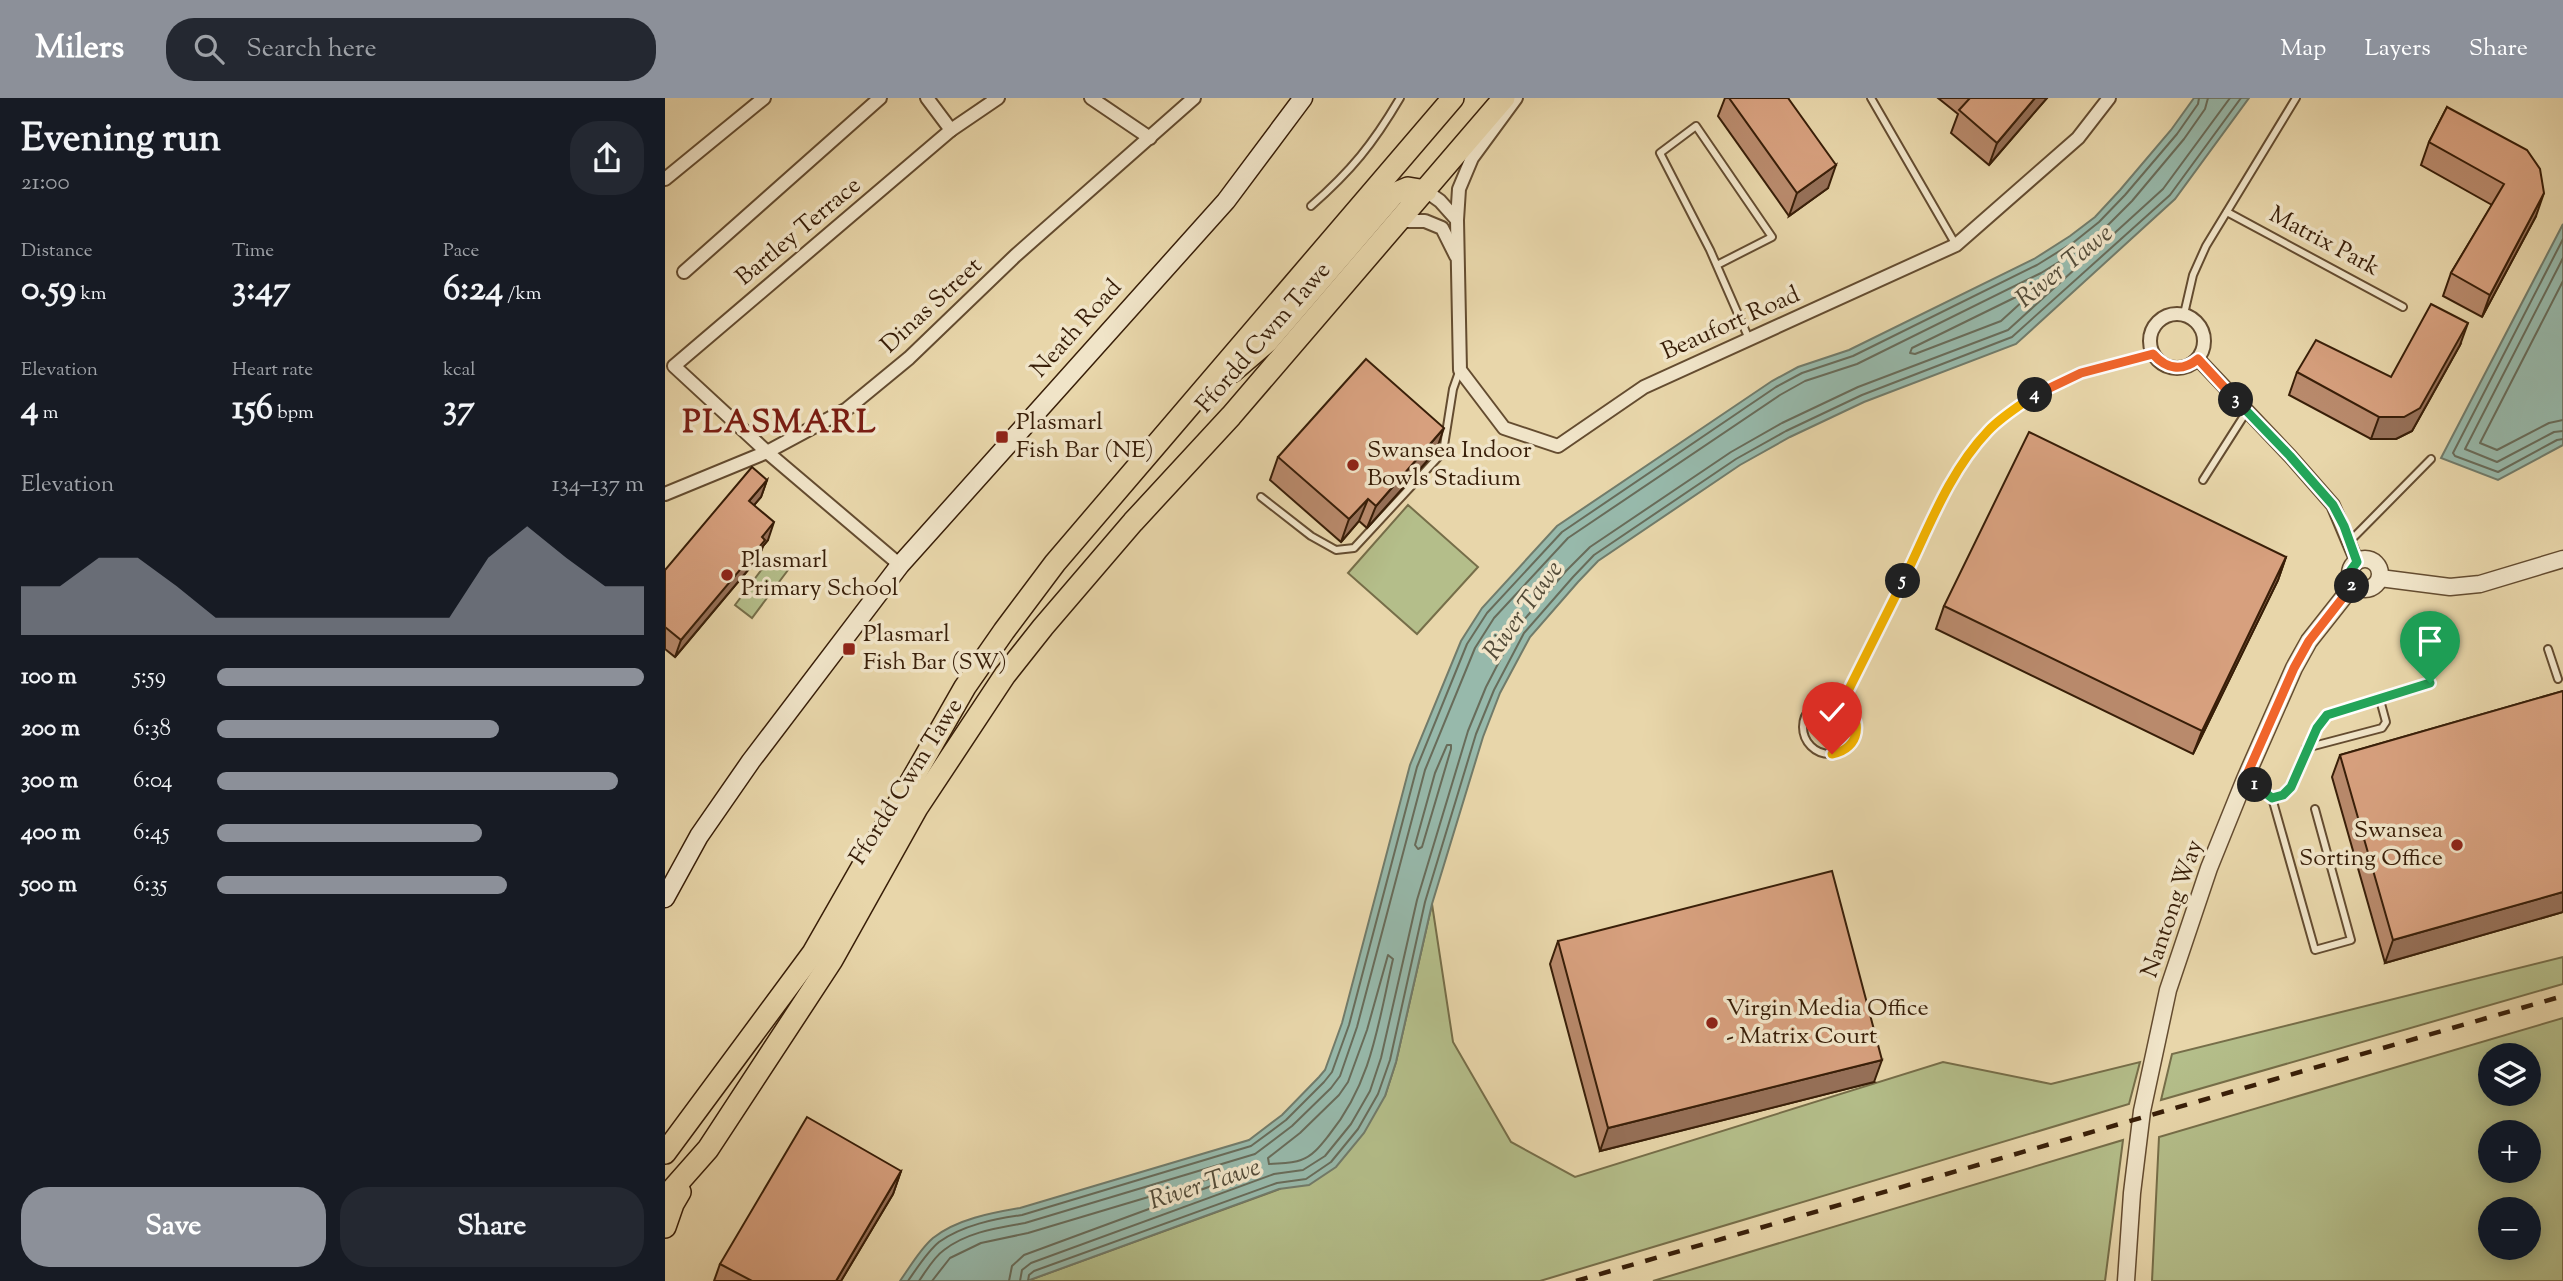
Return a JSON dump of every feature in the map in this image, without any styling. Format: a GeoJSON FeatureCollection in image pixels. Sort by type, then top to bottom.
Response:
{"type":"FeatureCollection","features":[{"type":"Feature","properties":{"kind":"main road","name":"Neath Road"},"geometry":{"type":"LineString","coordinates":[[665,898],[699,836],[743,773],[900,565],[1226,201],[1303,98]]}},
{"type":"Feature","properties":{"kind":"main road","name":"Ffordd Cwm Tawe"},"geometry":{"type":"LineString","coordinates":[[665,1153],[813,953],[965,687],[1004,631],[1055,564],[1177,419],[1453,98]]}},
{"type":"Feature","properties":{"kind":"main road","name":"Ffordd Cwm Tawe"},"geometry":{"type":"LineString","coordinates":[[665,1203],[670,1192],[708,1149],[832,960],[917,808],[1005,675],[1043,626],[1231,416],[1504,98]]}},
{"type":"Feature","properties":{"kind":"main road"},"geometry":{"type":"LineString","coordinates":[[1177,419],[1268,341],[1394,194],[1408,188],[1426,191]]}},
{"type":"Feature","properties":{"kind":"main road"},"geometry":{"type":"LineString","coordinates":[[665,1227],[673,1203],[708,1149]]}},
{"type":"Feature","properties":{"kind":"street"},"geometry":{"type":"LineString","coordinates":[[665,179],[764,98]]}},
{"type":"Feature","properties":{"kind":"street"},"geometry":{"type":"LineString","coordinates":[[684,272],[880,98]]}},
{"type":"Feature","properties":{"kind":"street"},"geometry":{"type":"LineString","coordinates":[[927,98],[951,130]]}},
{"type":"Feature","properties":{"kind":"street","name":"Bartley Terrace"},"geometry":{"type":"LineString","coordinates":[[767,452],[674,366],[951,130],[997,98]]}},
{"type":"Feature","properties":{"kind":"street"},"geometry":{"type":"LineString","coordinates":[[1091,98],[1150,138]]}},
{"type":"Feature","properties":{"kind":"street","name":"Dinas Street"},"geometry":{"type":"LineString","coordinates":[[665,494],[750,465],[767,452],[857,401],[909,358],[1014,256],[1194,98]]}},
{"type":"Feature","properties":{"kind":"street"},"geometry":{"type":"LineString","coordinates":[[1460,370],[1457,220],[1459,189],[1472,158],[1516,98]]}},
{"type":"Feature","properties":{"kind":"street","name":"Beaufort Road"},"geometry":{"type":"LineString","coordinates":[[1460,370],[1504,428],[1559,446],[1644,387],[1957,245],[2078,138],[2109,98]]}},
{"type":"Feature","properties":{"kind":"street"},"geometry":{"type":"LineString","coordinates":[[1426,191],[1440,201],[1457,220]]}},
{"type":"Feature","properties":{"kind":"street"},"geometry":{"type":"LineString","coordinates":[[1400,221],[1425,221],[1442,228],[1458,259]]}},
{"type":"Feature","properties":{"kind":"street"},"geometry":{"type":"LineString","coordinates":[[2169,314],[2184,314],[2196,321],[2203,332],[2204,346],[2198,359],[2183,367],[2166,366],[2153,354],[2150,341],[2153,327],[2169,314]]}},
{"type":"Feature","properties":{"kind":"street"},"geometry":{"type":"LineString","coordinates":[[2198,359],[2333,505],[2357,562],[2351,575],[2354,584],[2366,589],[2375,586],[2379,569],[2374,562],[2357,562]]}},
{"type":"Feature","properties":{"kind":"street"},"geometry":{"type":"LineString","coordinates":[[767,452],[900,565]]}},
{"type":"Feature","properties":{"kind":"street"},"geometry":{"type":"LineString","coordinates":[[2379,578],[2450,587],[2480,584],[2561,561]]}},
{"type":"Feature","properties":{"kind":"street","name":"Nantong Way"},"geometry":{"type":"LineString","coordinates":[[2126,1281],[2132,1194],[2142,1111],[2168,990],[2209,868],[2294,668],[2309,641],[2354,584]]}},
{"type":"Feature","properties":{"kind":"lane"},"geometry":{"type":"LineString","coordinates":[[1311,206],[1344,177],[1376,138],[1400,98]]}},
{"type":"Feature","properties":{"kind":"lane"},"geometry":{"type":"LineString","coordinates":[[1871,98],[1957,245]]}},
{"type":"Feature","properties":{"kind":"lane"},"geometry":{"type":"LineString","coordinates":[[2184,314],[2193,275],[2227,212],[2296,98]]}},
{"type":"Feature","properties":{"kind":"lane"},"geometry":{"type":"LineString","coordinates":[[1717,265],[1772,237],[1696,126],[1660,152],[1717,265],[1749,339]]}},
{"type":"Feature","properties":{"kind":"lane","name":"Matrix Park"},"geometry":{"type":"LineString","coordinates":[[2227,212],[2403,307]]}},
{"type":"Feature","properties":{"kind":"lane"},"geometry":{"type":"LineString","coordinates":[[1842,703],[1955,474],[1989,429],[2043,390],[2069,378],[2153,354]]}},
{"type":"Feature","properties":{"kind":"lane"},"geometry":{"type":"LineString","coordinates":[[1261,496],[1311,536],[1336,550],[1354,548],[1443,452],[1453,389],[1460,370]]}},
{"type":"Feature","properties":{"kind":"lane"},"geometry":{"type":"LineString","coordinates":[[2203,480],[2246,411]]}},
{"type":"Feature","properties":{"kind":"lane"},"geometry":{"type":"LineString","coordinates":[[2350,541],[2431,459]]}},
{"type":"Feature","properties":{"kind":"lane"},"geometry":{"type":"LineString","coordinates":[[2548,649],[2558,680]]}},
{"type":"Feature","properties":{"kind":"lane"},"geometry":{"type":"LineString","coordinates":[[2272,798],[2283,795],[2291,787],[2306,748],[2327,715],[2430,683]]}},
{"type":"Feature","properties":{"kind":"lane"},"geometry":{"type":"LineString","coordinates":[[2306,748],[2382,728],[2386,722],[2380,700]]}},
{"type":"Feature","properties":{"kind":"lane"},"geometry":{"type":"LineString","coordinates":[[1823,701],[1842,703],[1853,713],[1856,720],[1853,744],[1839,753],[1820,753],[1809,745],[1803,733],[1807,712],[1823,701]]}},
{"type":"Feature","properties":{"kind":"lane"},"geometry":{"type":"LineString","coordinates":[[2245,779],[2272,798],[2315,950],[2351,940],[2315,809]]}},
{"type":"Feature","properties":{"kind":"green space"},"geometry":{"type":"Polygon","coordinates":[[[1408,505],[1478,567],[1417,634],[1348,573],[1408,505]]]}},
{"type":"Feature","properties":{"kind":"green space"},"geometry":{"type":"Polygon","coordinates":[[[771,557],[788,570],[752,618],[735,605],[771,557]]]}},
{"type":"Feature","properties":{"kind":"green space"},"geometry":{"type":"Polygon","coordinates":[[[1432,904],[1453,1042],[1511,1142],[1575,1177],[1943,1062],[2051,1084],[2140,1062],[2129,1104],[1540,1281],[1027,1281],[1280,1189],[1385,1096],[1396,1062],[1432,904]]]}},
{"type":"Feature","properties":{"kind":"green space"},"geometry":{"type":"Polygon","coordinates":[[[2563,957],[2563,984],[2161,1100],[2172,1054],[2563,957]]]}},
{"type":"Feature","properties":{"kind":"green space"},"geometry":{"type":"Polygon","coordinates":[[[2563,1018],[2563,1281],[2152,1281],[2159,1137],[2478,1043],[2478,1106],[2541,1106],[2541,1043],[2478,1043],[2563,1018]]]}},
{"type":"Feature","properties":{"kind":"green space"},"geometry":{"type":"Polygon","coordinates":[[[2123,1140],[2105,1281],[1653,1281],[2123,1140]]]}},
{"type":"Feature","properties":{"kind":"water","name":"River Tawe"},"geometry":{"type":"Polygon","coordinates":[[[2194,98],[2249,98],[2175,199],[2016,344],[1864,402],[1790,437],[1740,465],[1598,561],[1530,637],[1500,693],[1483,737],[1432,904],[1396,1062],[1385,1096],[1364,1133],[1336,1167],[1309,1185],[1279,1189],[1027,1281],[900,1281],[928,1242],[953,1226],[1249,1140],[1282,1115],[1325,1070],[1342,1023],[1410,765],[1461,641],[1482,608],[1557,526],[1772,381],[1798,367],[1849,350],[2034,259],[2070,236],[2095,217],[2120,190],[2171,130],[2194,98]]]}},
{"type":"Feature","properties":{"kind":"water"},"geometry":{"type":"Polygon","coordinates":[[[2563,224],[2563,445],[2498,480],[2441,458],[2563,224]]]}},
{"type":"Feature","properties":{"kind":"building"},"geometry":{"type":"Polygon","coordinates":[[[1729,98],[1788,98],[1836,165],[1797,193],[1729,98]]]}},
{"type":"Feature","properties":{"kind":"building"},"geometry":{"type":"Polygon","coordinates":[[[1970,98],[2035,98],[1997,143],[1959,110],[1970,98]]]}},
{"type":"Feature","properties":{"kind":"building"},"geometry":{"type":"Polygon","coordinates":[[[2447,107],[2527,150],[2540,169],[2544,193],[2490,295],[2451,273],[2504,184],[2429,142],[2447,107]]]}},
{"type":"Feature","properties":{"kind":"building"},"geometry":{"type":"Polygon","coordinates":[[[2431,304],[2468,323],[2420,408],[2404,417],[2379,417],[2297,372],[2316,340],[2391,377],[2431,304]]]}},
{"type":"Feature","properties":{"kind":"building","name":"Swansea Indoor Bowls Stadium"},"geometry":{"type":"Polygon","coordinates":[[[1366,359],[1444,428],[1376,506],[1368,499],[1349,519],[1278,457],[1366,359]]]}},
{"type":"Feature","properties":{"kind":"building"},"geometry":{"type":"Polygon","coordinates":[[[2029,432],[2286,557],[2202,731],[1944,606],[2029,432]]]}},
{"type":"Feature","properties":{"kind":"building"},"geometry":{"type":"Polygon","coordinates":[[[752,467],[767,480],[749,501],[774,522],[762,537],[765,540],[681,640],[665,627],[665,570],[752,467]]]}},
{"type":"Feature","properties":{"kind":"building","name":"Swansea Sorting Office"},"geometry":{"type":"Polygon","coordinates":[[[2563,691],[2563,892],[2393,940],[2340,755],[2563,691]]]}},
{"type":"Feature","properties":{"kind":"building","name":"Virgin Media Office - Matrix Court"},"geometry":{"type":"Polygon","coordinates":[[[1832,871],[1882,1060],[1608,1128],[1558,941],[1832,871]]]}},
{"type":"Feature","properties":{"kind":"building"},"geometry":{"type":"Polygon","coordinates":[[[807,1117],[901,1171],[836,1281],[752,1281],[720,1264],[807,1117]]]}},
{"type":"Feature","properties":{"kind":"railway"},"geometry":{"type":"LineString","coordinates":[[1576,1281],[2563,996]]}},
{"type":"Feature","properties":{"kind":"place","name":"Plasmarl Fish Bar (NE)"},"geometry":{"type":"Point","coordinates":[1002,437]}},
{"type":"Feature","properties":{"kind":"place","name":"Swansea Indoor Bowls Stadium"},"geometry":{"type":"Point","coordinates":[1353,465]}},
{"type":"Feature","properties":{"kind":"place","name":"Plasmarl Primary School"},"geometry":{"type":"Point","coordinates":[727,575]}},
{"type":"Feature","properties":{"kind":"place","name":"Plasmarl Fish Bar (SW)"},"geometry":{"type":"Point","coordinates":[849,649]}},
{"type":"Feature","properties":{"kind":"place","name":"Swansea Sorting Office"},"geometry":{"type":"Point","coordinates":[2457,845]}},
{"type":"Feature","properties":{"kind":"place","name":"Virgin Media Office - Matrix Court"},"geometry":{"type":"Point","coordinates":[1712,1023]}},
{"type":"Feature","properties":{"kind":"district","name":"PLASMARL"},"geometry":{"type":"Point","coordinates":[780,424]}},
{"type":"Feature","properties":{"kind":"route"},"geometry":{"type":"LineString","coordinates":[[1832,754],[1839,753],[1853,744],[1856,720],[1853,713],[1842,703],[1955,474],[1971,451],[1989,429],[2043,390],[2081,373],[2153,354],[2166,366],[2175,368],[2191,364],[2198,359],[2333,505],[2357,562],[2351,570],[2354,584],[2309,641],[2294,668],[2245,779],[2272,798],[2283,795],[2291,787],[2306,748],[2327,715],[2430,683]]}}]}
